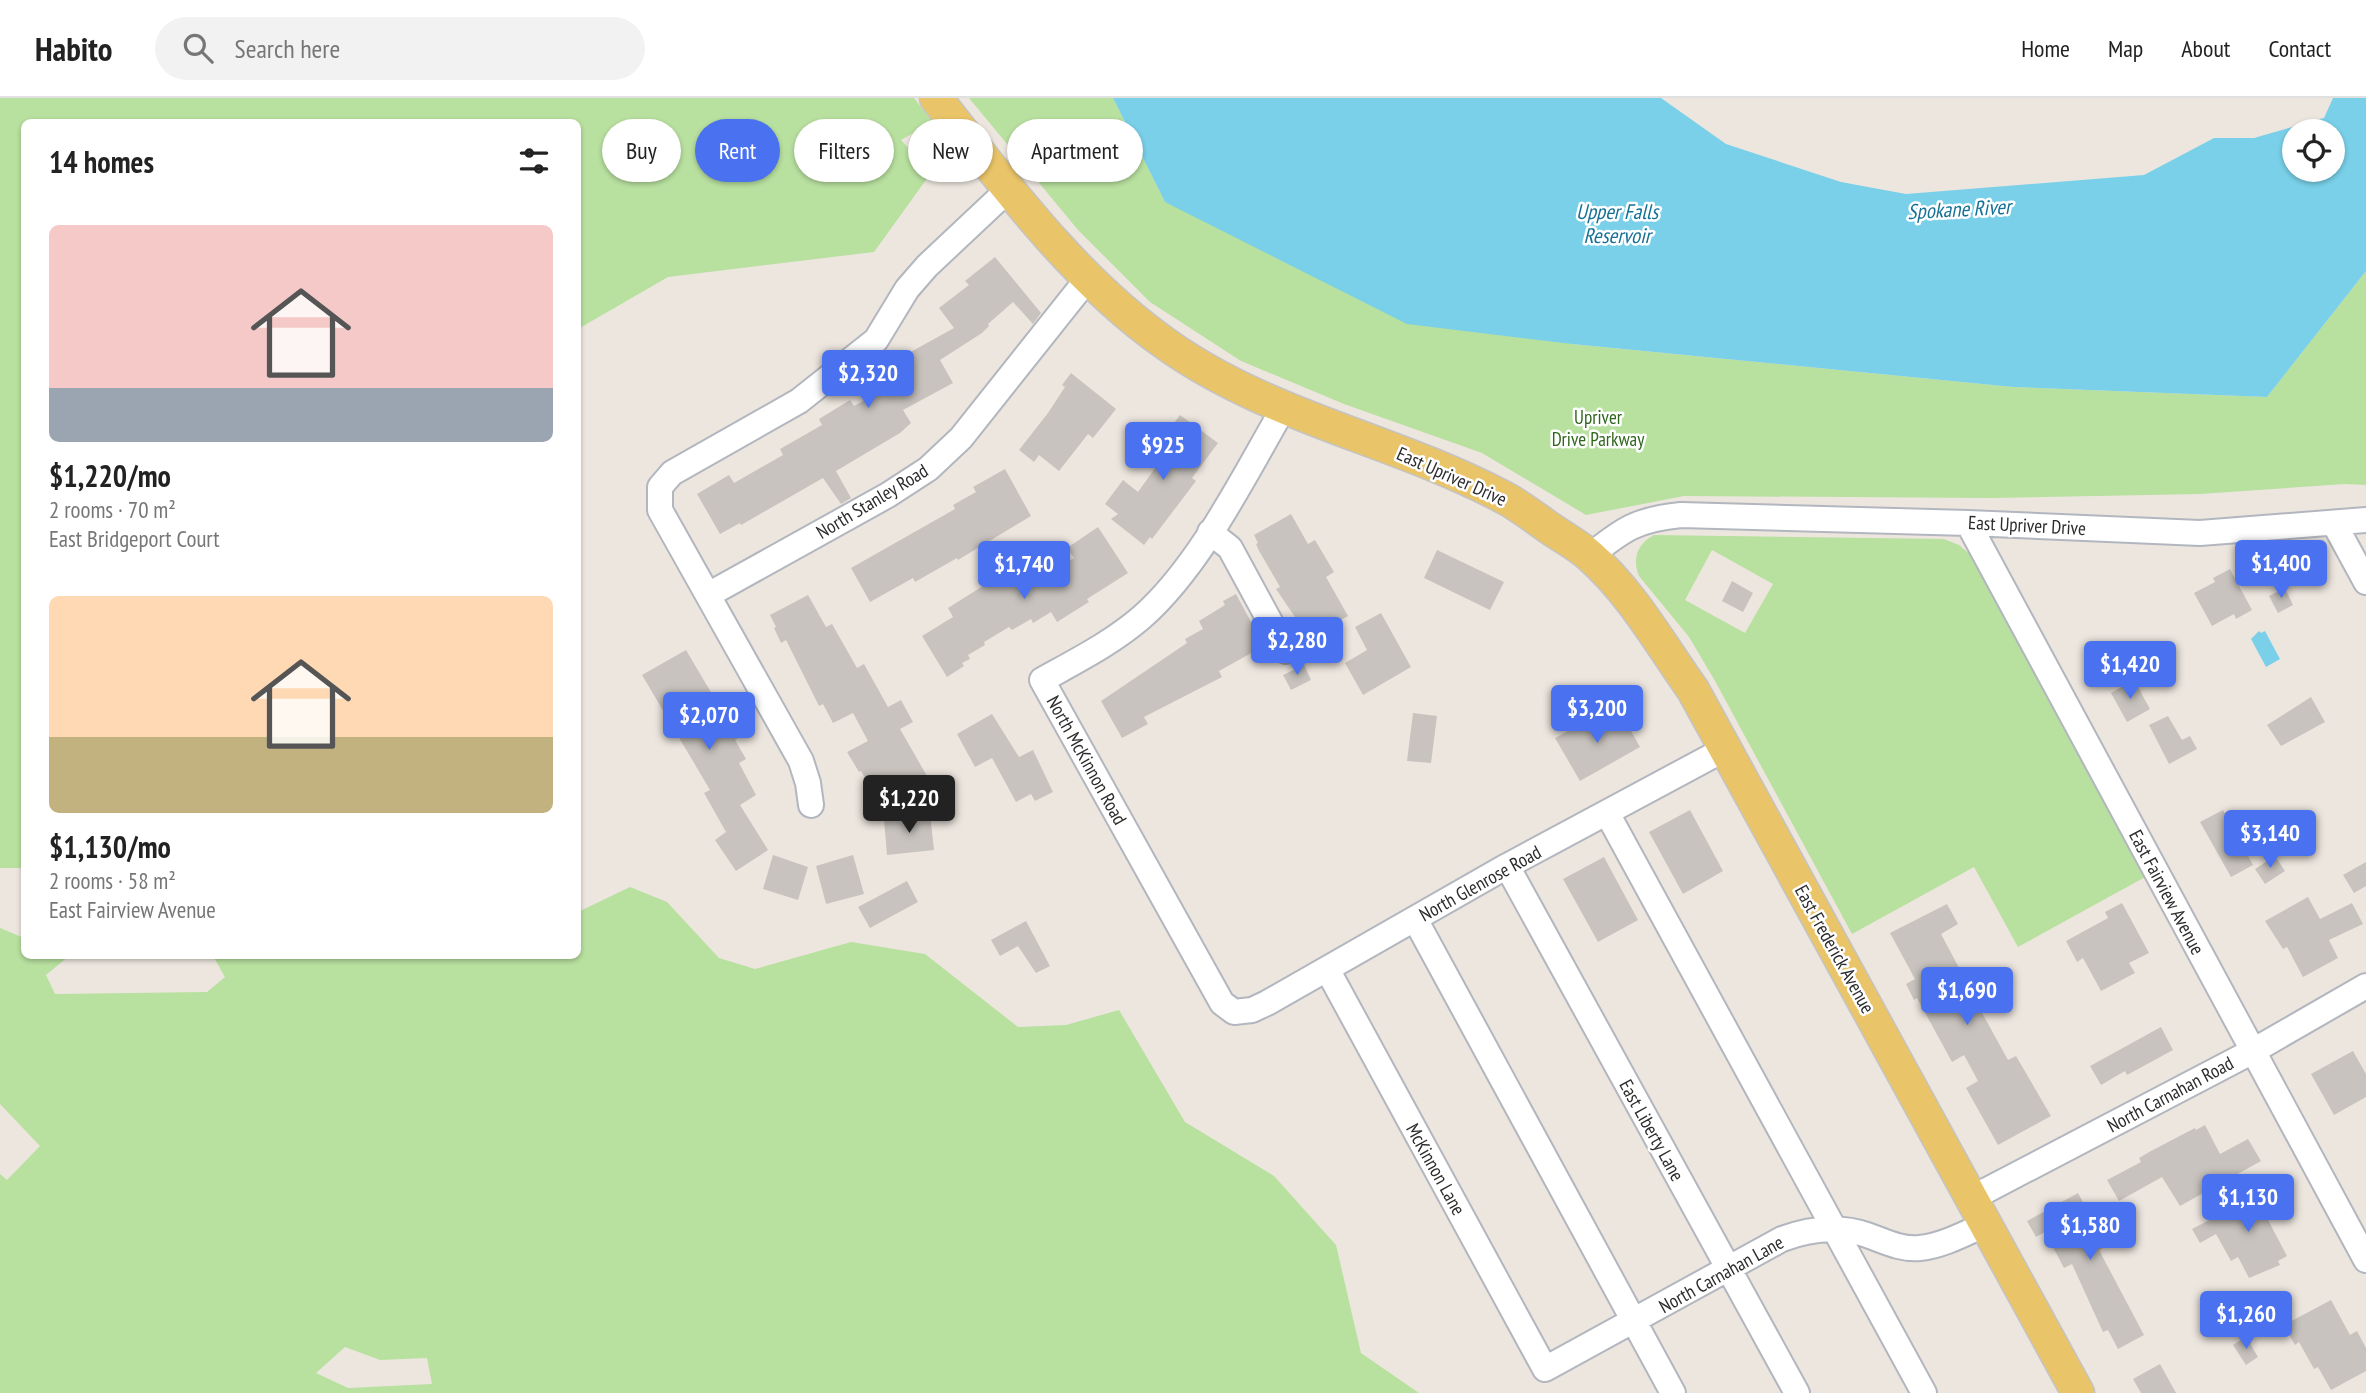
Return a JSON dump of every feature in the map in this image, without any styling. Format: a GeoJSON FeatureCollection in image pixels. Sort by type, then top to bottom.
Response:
{"type":"FeatureCollection","features":[{"type":"Feature","properties":{"kind":"main road","name":"East Upriver Drive"},"geometry":{"type":"LineString","coordinates":[[936,98],[1010,188],[1111,301],[1167,345],[1229,383],[1283,409],[1429,463],[1504,497],[1590,556]]}},
{"type":"Feature","properties":{"kind":"main road","name":"East Frederick Avenue"},"geometry":{"type":"LineString","coordinates":[[1590,556],[1634,605],[1693,690],[2078,1393]]}},
{"type":"Feature","properties":{"kind":"street"},"geometry":{"type":"LineString","coordinates":[[811,805],[801,761],[660,510],[660,488],[672,473],[799,401],[876,340],[907,289],[927,266],[1010,188]]}},
{"type":"Feature","properties":{"kind":"street","name":"North Stanley Road"},"geometry":{"type":"LineString","coordinates":[[708,595],[888,495],[928,469],[961,438],[1089,277]]}},
{"type":"Feature","properties":{"kind":"street","name":"North McKinnon Road"},"geometry":{"type":"LineString","coordinates":[[1234,1012],[1222,1003],[1042,680],[1116,638],[1143,617],[1165,594],[1242,482],[1283,409]]}},
{"type":"Feature","properties":{"kind":"street","name":"East Upriver Drive"},"geometry":{"type":"LineString","coordinates":[[1590,556],[1625,528],[1655,517],[1681,515],[2200,533],[2366,520]]}},
{"type":"Feature","properties":{"kind":"street","name":"East Fairview Avenue"},"geometry":{"type":"LineString","coordinates":[[1968,523],[2366,1260]]}},
{"type":"Feature","properties":{"kind":"street"},"geometry":{"type":"LineString","coordinates":[[2336,524],[2366,582]]}},
{"type":"Feature","properties":{"kind":"street"},"geometry":{"type":"LineString","coordinates":[[1210,532],[1230,548],[1286,651]]}},
{"type":"Feature","properties":{"kind":"street","name":"North Glenrose Road"},"geometry":{"type":"LineString","coordinates":[[1234,1012],[1252,1010],[1267,1003],[1507,866],[1725,748]]}},
{"type":"Feature","properties":{"kind":"street"},"geometry":{"type":"LineString","coordinates":[[1607,813],[1924,1393]]}},
{"type":"Feature","properties":{"kind":"street","name":"East Liberty Lane"},"geometry":{"type":"LineString","coordinates":[[1507,866],[1797,1393]]}},
{"type":"Feature","properties":{"kind":"street"},"geometry":{"type":"LineString","coordinates":[[1415,919],[1673,1393]]}},
{"type":"Feature","properties":{"kind":"street","name":"McKinnon Lane"},"geometry":{"type":"LineString","coordinates":[[1327,969],[1545,1369]]}},
{"type":"Feature","properties":{"kind":"street","name":"North Carnahan Road"},"geometry":{"type":"LineString","coordinates":[[1979,1211],[2366,986]]}},
{"type":"Feature","properties":{"kind":"street","name":"North Carnahan Lane"},"geometry":{"type":"LineString","coordinates":[[1545,1369],[1782,1240],[1806,1230],[1833,1229],[1863,1233],[1896,1246],[1920,1248],[1946,1241],[1979,1211]]}},
{"type":"Feature","properties":{"kind":"green space"},"geometry":{"type":"Polygon","coordinates":[[[0,98],[914,98],[931,119],[908,119],[908,136],[901,140],[908,148],[908,182],[925,182],[874,252],[668,277],[581,327],[581,119],[21,119],[21,868],[0,868],[0,98]]]}},
{"type":"Feature","properties":{"kind":"green space","name":"Upriver Drive Parkway"},"geometry":{"type":"Polygon","coordinates":[[[969,98],[1113,98],[1124,119],[1007,119],[1007,144],[993,127],[993,119],[986,119],[969,98]]]}},
{"type":"Feature","properties":{"kind":"green space","name":"Upriver Drive Parkway"},"geometry":{"type":"Polygon","coordinates":[[[1143,158],[1165,202],[1572,344],[2013,387],[2267,397],[2366,271],[2366,485],[2345,484],[2200,494],[1989,498],[1684,496],[1586,515],[1482,453],[1344,404],[1241,361],[1150,302],[1078,230],[1038,182],[1143,182],[1143,158]]]}},
{"type":"Feature","properties":{"kind":"green space"},"geometry":{"type":"Polygon","coordinates":[[[1654,535],[1944,539],[1959,545],[1972,556],[2147,876],[2018,947],[1974,867],[1852,934],[1689,637],[1639,576],[1636,558],[1640,547],[1654,535]],[[1712,550],[1685,600],[1745,633],[1773,584],[1712,550]]]}},
{"type":"Feature","properties":{"kind":"green space"},"geometry":{"type":"Polygon","coordinates":[[[630,887],[667,902],[719,958],[755,969],[851,942],[925,954],[1018,1027],[1066,1025],[1119,1010],[1185,1122],[1274,1176],[1336,1245],[1361,1353],[1419,1393],[0,1393],[0,1174],[7,1180],[40,1146],[0,1104],[0,928],[21,937],[21,959],[65,959],[46,975],[55,994],[207,992],[225,977],[215,959],[581,959],[581,911],[630,887]],[[345,1347],[316,1373],[348,1388],[432,1384],[427,1358],[380,1360],[345,1347]]]}},
{"type":"Feature","properties":{"kind":"water","name":"Upper Falls Reservoir"},"geometry":{"type":"Polygon","coordinates":[[[1113,98],[1661,98],[1726,144],[1841,182],[1906,194],[2144,175],[2214,138],[2254,138],[2282,130],[2282,182],[2345,182],[2345,119],[2320,119],[2324,118],[2333,98],[2366,98],[2366,271],[2267,397],[2013,387],[1572,344],[1407,324],[1165,202],[1143,158],[1143,119],[1124,119],[1113,98]]]}},
{"type":"Feature","properties":{"kind":"water"},"geometry":{"type":"Polygon","coordinates":[[[2259,631],[2265,631],[2280,659],[2266,667],[2251,639],[2259,631]]]}},
{"type":"Feature","properties":{"kind":"building"},"geometry":{"type":"Polygon","coordinates":[[[995,257],[1041,313],[1033,324],[1013,302],[988,324],[982,333],[940,360],[953,383],[903,410],[911,423],[900,433],[836,471],[851,498],[841,504],[823,478],[741,525],[740,523],[720,534],[697,494],[729,475],[734,483],[783,455],[780,449],[822,425],[819,419],[850,400],[854,406],[907,376],[898,359],[954,328],[939,308],[969,285],[965,281],[995,257]]]}},
{"type":"Feature","properties":{"kind":"building"},"geometry":{"type":"Polygon","coordinates":[[[1071,373],[1116,409],[1093,438],[1088,434],[1059,471],[1039,455],[1034,462],[1019,450],[1048,413],[1071,373]]]}},
{"type":"Feature","properties":{"kind":"building"},"geometry":{"type":"Polygon","coordinates":[[[1180,415],[1218,443],[1192,478],[1196,481],[1152,539],[1150,537],[1144,545],[1111,519],[1118,514],[1105,504],[1123,480],[1138,492],[1168,450],[1159,443],[1180,415]]]}},
{"type":"Feature","properties":{"kind":"building"},"geometry":{"type":"Polygon","coordinates":[[[1005,469],[1031,516],[958,560],[957,558],[915,582],[913,578],[870,602],[851,568],[955,509],[953,505],[976,492],[973,487],[1005,469]]]}},
{"type":"Feature","properties":{"kind":"building"},"geometry":{"type":"Polygon","coordinates":[[[1291,514],[1308,544],[1315,540],[1334,572],[1326,577],[1348,616],[1305,640],[1298,627],[1301,626],[1276,589],[1280,587],[1258,549],[1254,535],[1291,514]]]}},
{"type":"Feature","properties":{"kind":"building"},"geometry":{"type":"Polygon","coordinates":[[[1098,527],[1128,573],[1057,622],[1051,612],[1033,623],[1031,619],[1012,630],[1009,627],[984,642],[985,645],[968,655],[970,659],[962,663],[964,666],[947,677],[922,636],[953,617],[948,608],[1016,565],[1028,585],[1074,558],[1067,548],[1098,527]]]}},
{"type":"Feature","properties":{"kind":"building"},"geometry":{"type":"Polygon","coordinates":[[[1437,550],[1504,582],[1490,610],[1424,578],[1437,550]]]}},
{"type":"Feature","properties":{"kind":"building"},"geometry":{"type":"Polygon","coordinates":[[[2230,569],[2252,610],[2236,619],[2234,614],[2212,626],[2194,593],[2215,582],[2213,578],[2230,569]]]}},
{"type":"Feature","properties":{"kind":"building"},"geometry":{"type":"Polygon","coordinates":[[[1732,581],[1753,593],[1743,612],[1722,601],[1732,581]]]}},
{"type":"Feature","properties":{"kind":"building"},"geometry":{"type":"Polygon","coordinates":[[[2285,588],[2293,605],[2278,613],[2269,596],[2285,588]]]}},
{"type":"Feature","properties":{"kind":"building"},"geometry":{"type":"Polygon","coordinates":[[[1236,594],[1264,646],[1219,671],[1222,677],[1144,717],[1148,724],[1122,738],[1101,701],[1187,643],[1185,639],[1203,629],[1199,621],[1225,605],[1223,601],[1236,594]]]}},
{"type":"Feature","properties":{"kind":"building"},"geometry":{"type":"Polygon","coordinates":[[[808,595],[826,627],[832,624],[857,668],[864,664],[888,707],[901,700],[913,722],[900,729],[931,783],[883,810],[847,752],[868,741],[853,713],[833,723],[823,704],[819,706],[786,640],[781,643],[774,628],[776,627],[770,615],[808,595]]]}},
{"type":"Feature","properties":{"kind":"building"},"geometry":{"type":"Polygon","coordinates":[[[1381,613],[1411,667],[1363,695],[1345,663],[1367,650],[1355,627],[1381,613]]]}},
{"type":"Feature","properties":{"kind":"building"},"geometry":{"type":"Polygon","coordinates":[[[686,650],[738,738],[735,740],[746,759],[739,763],[756,795],[740,805],[768,850],[736,871],[715,840],[726,832],[704,793],[710,790],[642,675],[686,650]]]}},
{"type":"Feature","properties":{"kind":"building"},"geometry":{"type":"Polygon","coordinates":[[[1304,665],[1311,680],[1291,690],[1283,675],[1304,665]]]}},
{"type":"Feature","properties":{"kind":"building"},"geometry":{"type":"Polygon","coordinates":[[[2134,680],[2150,709],[2127,722],[2111,693],[2134,680]]]}},
{"type":"Feature","properties":{"kind":"building"},"geometry":{"type":"Polygon","coordinates":[[[2311,697],[2325,722],[2281,746],[2267,725],[2311,697]]]}},
{"type":"Feature","properties":{"kind":"building"},"geometry":{"type":"Polygon","coordinates":[[[1620,711],[1640,747],[1580,781],[1555,738],[1581,724],[1585,731],[1620,711]]]}},
{"type":"Feature","properties":{"kind":"building"},"geometry":{"type":"Polygon","coordinates":[[[1413,713],[1437,716],[1431,763],[1407,761],[1413,713]]]}},
{"type":"Feature","properties":{"kind":"building"},"geometry":{"type":"Polygon","coordinates":[[[992,714],[1019,757],[1033,750],[1053,792],[1035,801],[1031,794],[1016,802],[992,758],[975,767],[957,734],[992,714]]]}},
{"type":"Feature","properties":{"kind":"building"},"geometry":{"type":"Polygon","coordinates":[[[2168,716],[2182,740],[2190,736],[2197,749],[2169,764],[2149,725],[2168,716]]]}},
{"type":"Feature","properties":{"kind":"building"},"geometry":{"type":"Polygon","coordinates":[[[1690,810],[1723,871],[1683,894],[1649,832],[1690,810]]]}},
{"type":"Feature","properties":{"kind":"building"},"geometry":{"type":"Polygon","coordinates":[[[2223,810],[2253,865],[2231,877],[2200,822],[2223,810]]]}},
{"type":"Feature","properties":{"kind":"building"},"geometry":{"type":"Polygon","coordinates":[[[930,814],[934,850],[887,855],[884,819],[930,814]]]}},
{"type":"Feature","properties":{"kind":"building"},"geometry":{"type":"Polygon","coordinates":[[[773,855],[808,867],[798,900],[763,889],[773,855]]]}},
{"type":"Feature","properties":{"kind":"building"},"geometry":{"type":"Polygon","coordinates":[[[853,855],[864,894],[826,904],[816,866],[853,855]]]}},
{"type":"Feature","properties":{"kind":"building"},"geometry":{"type":"Polygon","coordinates":[[[2275,856],[2285,871],[2265,884],[2255,869],[2275,856]]]}},
{"type":"Feature","properties":{"kind":"building"},"geometry":{"type":"Polygon","coordinates":[[[1604,857],[1638,920],[1598,942],[1563,879],[1604,857]]]}},
{"type":"Feature","properties":{"kind":"building"},"geometry":{"type":"Polygon","coordinates":[[[2366,862],[2366,886],[2354,893],[2343,875],[2366,862]]]}},
{"type":"Feature","properties":{"kind":"building"},"geometry":{"type":"Polygon","coordinates":[[[907,881],[918,902],[870,928],[858,907],[907,881]]]}},
{"type":"Feature","properties":{"kind":"building"},"geometry":{"type":"Polygon","coordinates":[[[2308,897],[2320,919],[2352,903],[2363,924],[2329,940],[2338,958],[2303,977],[2287,947],[2283,949],[2265,921],[2308,897]]]}},
{"type":"Feature","properties":{"kind":"building"},"geometry":{"type":"Polygon","coordinates":[[[2122,903],[2149,953],[2129,963],[2135,973],[2101,991],[2083,958],[2077,962],[2066,941],[2108,918],[2105,912],[2122,903]]]}},
{"type":"Feature","properties":{"kind":"building"},"geometry":{"type":"Polygon","coordinates":[[[1947,904],[1958,924],[1941,934],[1965,979],[1974,975],[1990,1006],[1981,1011],[2008,1060],[2016,1056],[2051,1116],[1998,1145],[1966,1088],[1978,1081],[1964,1055],[1952,1062],[1917,998],[1914,1000],[1906,984],[1915,979],[1890,933],[1947,904]]]}},
{"type":"Feature","properties":{"kind":"building"},"geometry":{"type":"Polygon","coordinates":[[[1026,921],[1050,966],[1036,973],[1018,946],[1000,956],[991,940],[1026,921]]]}},
{"type":"Feature","properties":{"kind":"building"},"geometry":{"type":"Polygon","coordinates":[[[2161,1027],[2173,1050],[2127,1075],[2125,1071],[2101,1085],[2090,1066],[2161,1027]]]}},
{"type":"Feature","properties":{"kind":"building"},"geometry":{"type":"Polygon","coordinates":[[[2353,1051],[2366,1074],[2366,1097],[2334,1115],[2311,1074],[2353,1051]]]}},
{"type":"Feature","properties":{"kind":"building"},"geometry":{"type":"Polygon","coordinates":[[[2205,1125],[2220,1154],[2248,1139],[2261,1161],[2180,1206],[2162,1177],[2119,1201],[2107,1180],[2141,1162],[2139,1158],[2151,1151],[2205,1125]]]}},
{"type":"Feature","properties":{"kind":"building"},"geometry":{"type":"Polygon","coordinates":[[[2269,1189],[2280,1211],[2267,1218],[2287,1256],[2278,1261],[2280,1265],[2249,1278],[2238,1257],[2231,1261],[2216,1234],[2200,1243],[2192,1229],[2269,1189]]]}},
{"type":"Feature","properties":{"kind":"building"},"geometry":{"type":"Polygon","coordinates":[[[2078,1193],[2095,1224],[2115,1212],[2127,1235],[2099,1250],[2144,1335],[2118,1349],[2108,1330],[2103,1332],[2072,1264],[2064,1268],[2045,1232],[2036,1237],[2027,1221],[2078,1193]]]}},
{"type":"Feature","properties":{"kind":"building"},"geometry":{"type":"Polygon","coordinates":[[[2331,1300],[2350,1335],[2357,1331],[2366,1348],[2366,1371],[2331,1390],[2318,1367],[2314,1369],[2299,1342],[2295,1345],[2284,1325],[2331,1300]]]}},
{"type":"Feature","properties":{"kind":"building"},"geometry":{"type":"Polygon","coordinates":[[[2246,1337],[2258,1357],[2246,1365],[2233,1345],[2246,1337]]]}},
{"type":"Feature","properties":{"kind":"building"},"geometry":{"type":"Polygon","coordinates":[[[2160,1364],[2176,1393],[2141,1393],[2133,1379],[2160,1364]]]}},
{"type":"Feature","properties":{"kind":"water label","name":"Spokane River"},"geometry":{"type":"Point","coordinates":[1959,209]}}]}
